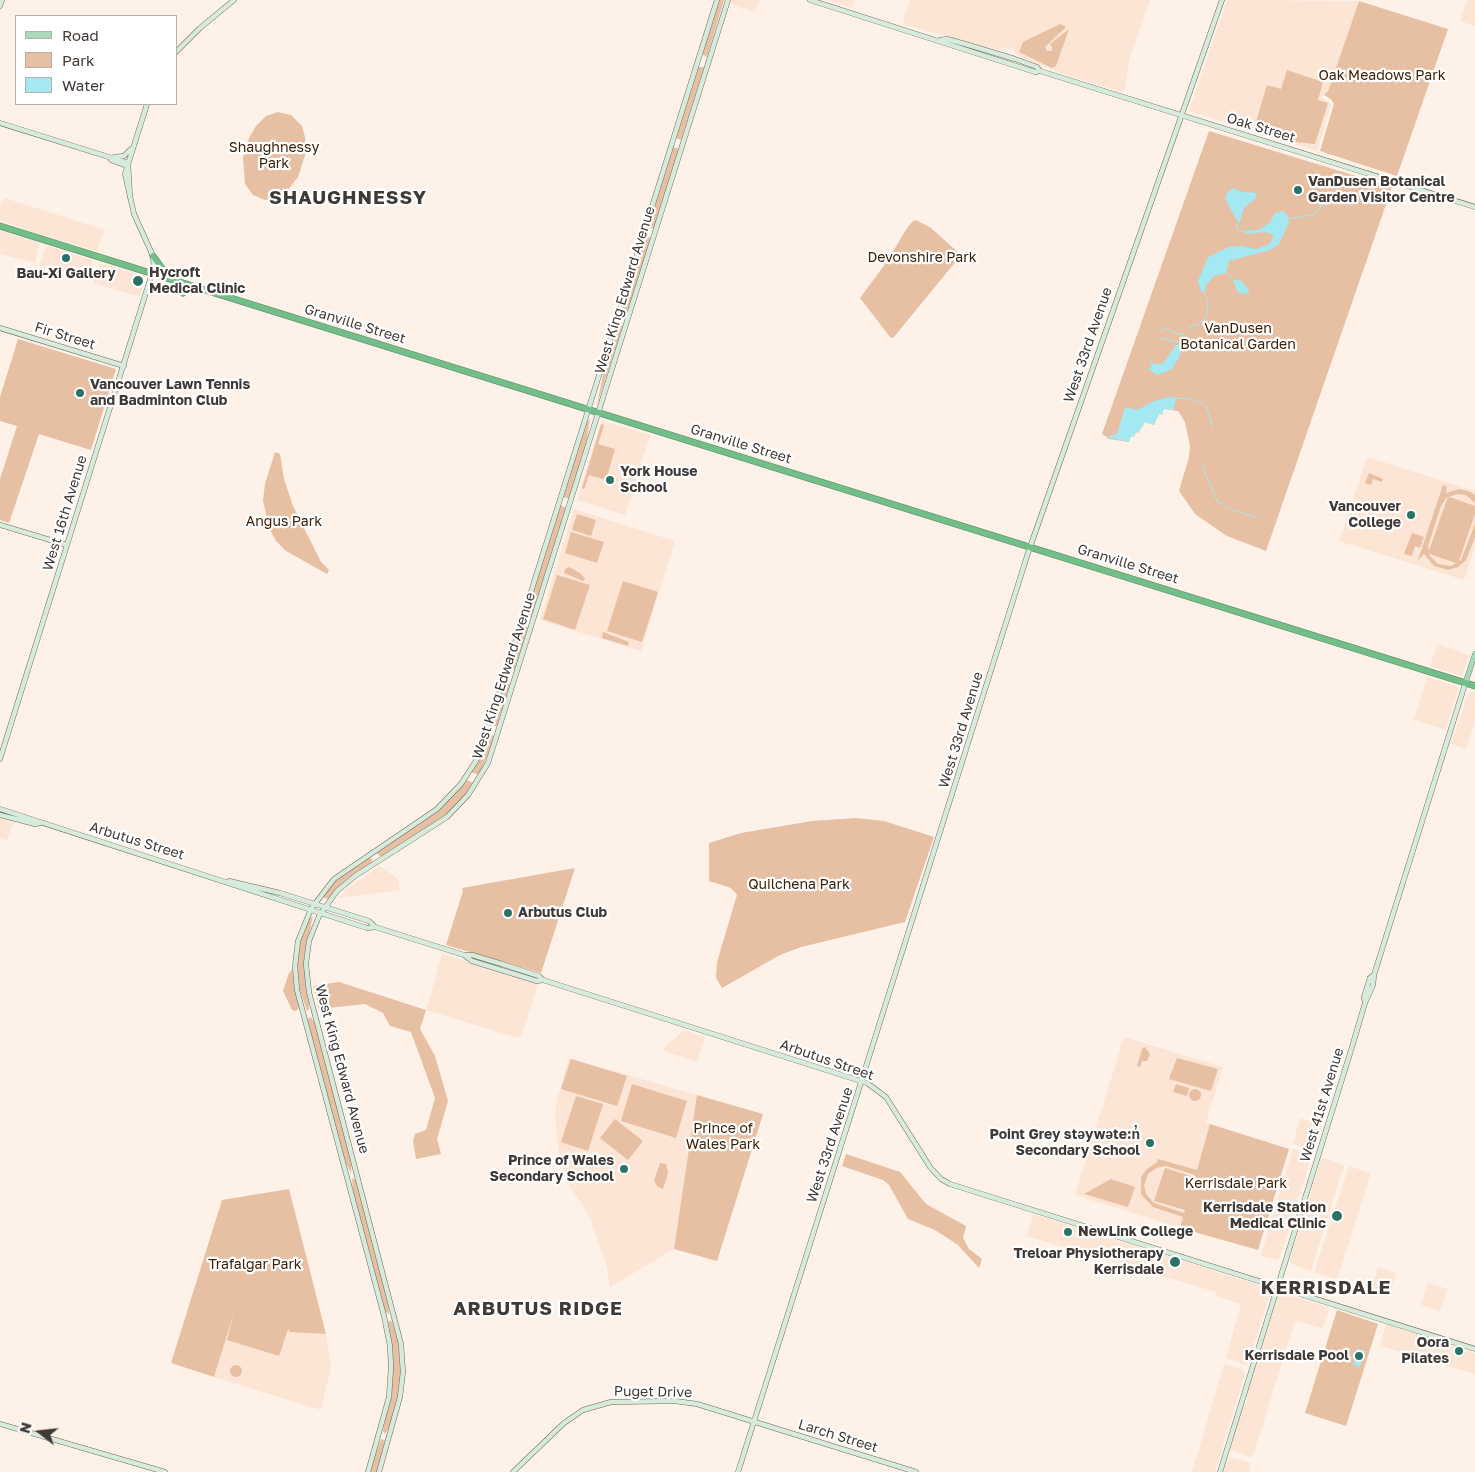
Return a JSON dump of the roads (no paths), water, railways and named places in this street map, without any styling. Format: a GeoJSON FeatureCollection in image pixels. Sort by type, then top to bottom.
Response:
{"type":"FeatureCollection","features":[{"type":"Feature","properties":{"kind":"highway","name":"Granville Street"},"geometry":{"type":"LineString","coordinates":[[0,226],[1475,686]]}},
{"type":"Feature","properties":{"kind":"highway"},"geometry":{"type":"LineString","coordinates":[[153,256],[169,278]]}},
{"type":"Feature","properties":{"kind":"highway"},"geometry":{"type":"LineString","coordinates":[[183,293],[189,285]]}},
{"type":"Feature","properties":{"kind":"main road"},"geometry":{"type":"LineString","coordinates":[[0,6],[2,0]]}},
{"type":"Feature","properties":{"kind":"main road"},"geometry":{"type":"LineString","coordinates":[[227,6],[229,0]]}},
{"type":"Feature","properties":{"kind":"main road"},"geometry":{"type":"LineString","coordinates":[[178,50],[200,28],[234,0]]}},
{"type":"Feature","properties":{"kind":"main road","name":"West King Edward Avenue"},"geometry":{"type":"LineString","coordinates":[[368,1472],[389,1397],[391,1356],[385,1319],[298,990],[295,973],[297,948],[303,925],[324,888],[343,871],[437,809],[461,784],[476,761],[486,735],[717,0]]}},
{"type":"Feature","properties":{"kind":"main road","name":"West King Edward Avenue"},"geometry":{"type":"LineString","coordinates":[[379,1472],[400,1397],[402,1354],[394,1311],[309,992],[307,955],[313,928],[325,907],[337,892],[355,876],[435,826],[453,811],[472,790],[488,763],[728,0]]}},
{"type":"Feature","properties":{"kind":"main road","name":"Oak Street"},"geometry":{"type":"LineString","coordinates":[[810,0],[940,40],[946,45],[1035,72],[1040,71],[1475,207]]}},
{"type":"Feature","properties":{"kind":"main road","name":"West 33rd Avenue"},"geometry":{"type":"LineString","coordinates":[[738,1472],[1030,547],[1180,115],[1222,0]]}},
{"type":"Feature","properties":{"kind":"main road"},"geometry":{"type":"LineString","coordinates":[[147,105],[125,174],[136,223],[153,256]]}},
{"type":"Feature","properties":{"kind":"main road"},"geometry":{"type":"LineString","coordinates":[[0,123],[128,165]]}},
{"type":"Feature","properties":{"kind":"main road"},"geometry":{"type":"LineString","coordinates":[[104,156],[124,156],[132,148]]}},
{"type":"Feature","properties":{"kind":"main road"},"geometry":{"type":"LineString","coordinates":[[110,157],[128,165]]}},
{"type":"Feature","properties":{"kind":"main road"},"geometry":{"type":"LineString","coordinates":[[128,165],[130,199]]}},
{"type":"Feature","properties":{"kind":"main road","name":"West 16th Avenue"},"geometry":{"type":"LineString","coordinates":[[0,759],[152,274],[153,256]]}},
{"type":"Feature","properties":{"kind":"main road","name":"Fir Street"},"geometry":{"type":"LineString","coordinates":[[0,328],[124,366]]}},
{"type":"Feature","properties":{"kind":"main road"},"geometry":{"type":"LineString","coordinates":[[0,525],[67,545]]}},
{"type":"Feature","properties":{"kind":"main road","name":"West 41st Avenue"},"geometry":{"type":"LineString","coordinates":[[1220,1472],[1475,654]]}},
{"type":"Feature","properties":{"kind":"main road","name":"Arbutus Street"},"geometry":{"type":"LineString","coordinates":[[0,809],[36,820],[40,823]]}},
{"type":"Feature","properties":{"kind":"main road","name":"Arbutus Street"},"geometry":{"type":"LineString","coordinates":[[0,815],[40,823],[227,881],[367,928],[375,927],[464,955],[472,961],[537,981],[542,980],[862,1081],[881,1091],[930,1167],[941,1179],[957,1187],[1475,1349]]}},
{"type":"Feature","properties":{"kind":"main road","name":"Arbutus Street"},"geometry":{"type":"LineString","coordinates":[[227,881],[325,907],[369,921],[375,927]]}},
{"type":"Feature","properties":{"kind":"main road","name":"Puget Drive"},"geometry":{"type":"LineString","coordinates":[[513,1472],[564,1423],[584,1410],[612,1402],[687,1402],[754,1422]]}},
{"type":"Feature","properties":{"kind":"main road","name":"Larch Street"},"geometry":{"type":"LineString","coordinates":[[754,1422],[916,1472]]}},
{"type":"Feature","properties":{"kind":"main road"},"geometry":{"type":"LineString","coordinates":[[0,1424],[165,1472]]}},
{"type":"Feature","properties":{"kind":"water"},"geometry":{"type":"Polygon","coordinates":[[[1233,188],[1243,192],[1257,193],[1255,199],[1244,208],[1239,224],[1225,199],[1227,193],[1233,188]]]}},
{"type":"Feature","properties":{"kind":"water"},"geometry":{"type":"Polygon","coordinates":[[[1283,211],[1288,216],[1289,222],[1279,244],[1270,250],[1229,261],[1226,273],[1214,276],[1205,287],[1205,292],[1201,291],[1198,281],[1208,257],[1229,247],[1241,246],[1256,249],[1268,245],[1274,237],[1272,234],[1264,232],[1248,234],[1241,231],[1259,230],[1270,222],[1275,213],[1283,211]]]}},
{"type":"Feature","properties":{"kind":"water"},"geometry":{"type":"Polygon","coordinates":[[[1233,280],[1240,280],[1248,288],[1249,294],[1238,293],[1233,280]]]}},
{"type":"Feature","properties":{"kind":"water"},"geometry":{"type":"Polygon","coordinates":[[[1183,344],[1179,358],[1171,370],[1157,375],[1148,369],[1152,367],[1150,361],[1155,364],[1163,364],[1176,345],[1183,344]]]}},
{"type":"Feature","properties":{"kind":"water"},"geometry":{"type":"Polygon","coordinates":[[[1169,397],[1176,398],[1173,410],[1164,409],[1162,415],[1159,414],[1154,425],[1145,422],[1134,437],[1131,436],[1129,442],[1107,437],[1117,434],[1125,407],[1137,410],[1154,401],[1169,397]]]}},
{"type":"Feature","properties":{"kind":"water","name":"Kerrisdale Pool"},"geometry":{"type":"Polygon","coordinates":[[[1357,1348],[1365,1351],[1360,1367],[1353,1365],[1357,1348]]]}},
{"type":"Feature","properties":{"kind":"waterway"},"geometry":{"type":"LineString","coordinates":[[1289,219],[1316,214],[1321,206],[1333,201]]}},
{"type":"Feature","properties":{"kind":"waterway"},"geometry":{"type":"LineString","coordinates":[[1237,224],[1237,229],[1241,231]]}},
{"type":"Feature","properties":{"kind":"waterway"},"geometry":{"type":"LineString","coordinates":[[1226,273],[1234,280]]}},
{"type":"Feature","properties":{"kind":"waterway"},"geometry":{"type":"LineString","coordinates":[[1189,327],[1199,324],[1206,318],[1208,303],[1204,292]]}},
{"type":"Feature","properties":{"kind":"waterway"},"geometry":{"type":"LineString","coordinates":[[1161,331],[1165,328],[1181,335],[1184,333]]}},
{"type":"Feature","properties":{"kind":"waterway"},"geometry":{"type":"LineString","coordinates":[[1159,338],[1178,342]]}},
{"type":"Feature","properties":{"kind":"waterway"},"geometry":{"type":"LineString","coordinates":[[1176,398],[1191,399],[1203,404]]}},
{"type":"Feature","properties":{"kind":"waterway"},"geometry":{"type":"LineString","coordinates":[[1206,406],[1213,427]]}},
{"type":"Feature","properties":{"kind":"waterway"},"geometry":{"type":"LineString","coordinates":[[1202,465],[1217,501]]}},
{"type":"Feature","properties":{"kind":"waterway"},"geometry":{"type":"LineString","coordinates":[[1218,502],[1230,509]]}},
{"type":"Feature","properties":{"kind":"waterway"},"geometry":{"type":"LineString","coordinates":[[1233,510],[1258,518]]}},
{"type":"Feature","properties":{"kind":"place","name":"VanDusen Botanical Garden Visitor Centre"},"geometry":{"type":"Point","coordinates":[1298,190]}},
{"type":"Feature","properties":{"kind":"place","name":"Bau-Xi Gallery"},"geometry":{"type":"Point","coordinates":[66,258]}},
{"type":"Feature","properties":{"kind":"place","name":"Hycroft Medical Clinic"},"geometry":{"type":"Point","coordinates":[138,281]}},
{"type":"Feature","properties":{"kind":"place","name":"Vancouver Lawn Tennis and Badminton Club"},"geometry":{"type":"Point","coordinates":[80,393]}},
{"type":"Feature","properties":{"kind":"place","name":"York House School"},"geometry":{"type":"Point","coordinates":[610,480]}},
{"type":"Feature","properties":{"kind":"place","name":"Vancouver College"},"geometry":{"type":"Point","coordinates":[1411,515]}},
{"type":"Feature","properties":{"kind":"place","name":"Arbutus Club"},"geometry":{"type":"Point","coordinates":[508,913]}},
{"type":"Feature","properties":{"kind":"place","name":"Point Grey stəywəte:n̓ Secondary School"},"geometry":{"type":"Point","coordinates":[1150,1143]}},
{"type":"Feature","properties":{"kind":"place","name":"Prince of Wales Secondary School"},"geometry":{"type":"Point","coordinates":[624,1169]}},
{"type":"Feature","properties":{"kind":"place","name":"Kerrisdale Station Medical Clinic"},"geometry":{"type":"Point","coordinates":[1337,1216]}},
{"type":"Feature","properties":{"kind":"place","name":"NewLink College"},"geometry":{"type":"Point","coordinates":[1068,1232]}},
{"type":"Feature","properties":{"kind":"place","name":"Treloar Physiotherapy Kerrisdale"},"geometry":{"type":"Point","coordinates":[1175,1262]}},
{"type":"Feature","properties":{"kind":"place","name":"Oora Pilates"},"geometry":{"type":"Point","coordinates":[1459,1351]}},
{"type":"Feature","properties":{"kind":"place","name":"Kerrisdale Pool"},"geometry":{"type":"Point","coordinates":[1359,1356]}},
{"type":"Feature","properties":{"kind":"district","name":"SHAUGHNESSY"},"geometry":{"type":"Point","coordinates":[348,198]}},
{"type":"Feature","properties":{"kind":"district","name":"KERRISDALE"},"geometry":{"type":"Point","coordinates":[1326,1288]}},
{"type":"Feature","properties":{"kind":"district","name":"ARBUTUS RIDGE"},"geometry":{"type":"Point","coordinates":[538,1309]}},
{"type":"Feature","properties":{"kind":"park label","name":"Oak Meadows Park"},"geometry":{"type":"Point","coordinates":[1382,76]}},
{"type":"Feature","properties":{"kind":"park label","name":"Shaughnessy Park"},"geometry":{"type":"Point","coordinates":[274,156]}},
{"type":"Feature","properties":{"kind":"park label","name":"Devonshire Park"},"geometry":{"type":"Point","coordinates":[922,258]}},
{"type":"Feature","properties":{"kind":"park label","name":"VanDusen Botanical Garden"},"geometry":{"type":"Point","coordinates":[1238,338]}},
{"type":"Feature","properties":{"kind":"park label","name":"Angus Park"},"geometry":{"type":"Point","coordinates":[284,522]}},
{"type":"Feature","properties":{"kind":"park label","name":"Quilchena Park"},"geometry":{"type":"Point","coordinates":[799,885]}},
{"type":"Feature","properties":{"kind":"park label","name":"Prince of Wales Park"},"geometry":{"type":"Point","coordinates":[723,1138]}},
{"type":"Feature","properties":{"kind":"park label","name":"Kerrisdale Park"},"geometry":{"type":"Point","coordinates":[1236,1184]}},
{"type":"Feature","properties":{"kind":"park label","name":"Trafalgar Park"},"geometry":{"type":"Point","coordinates":[255,1265]}}]}
